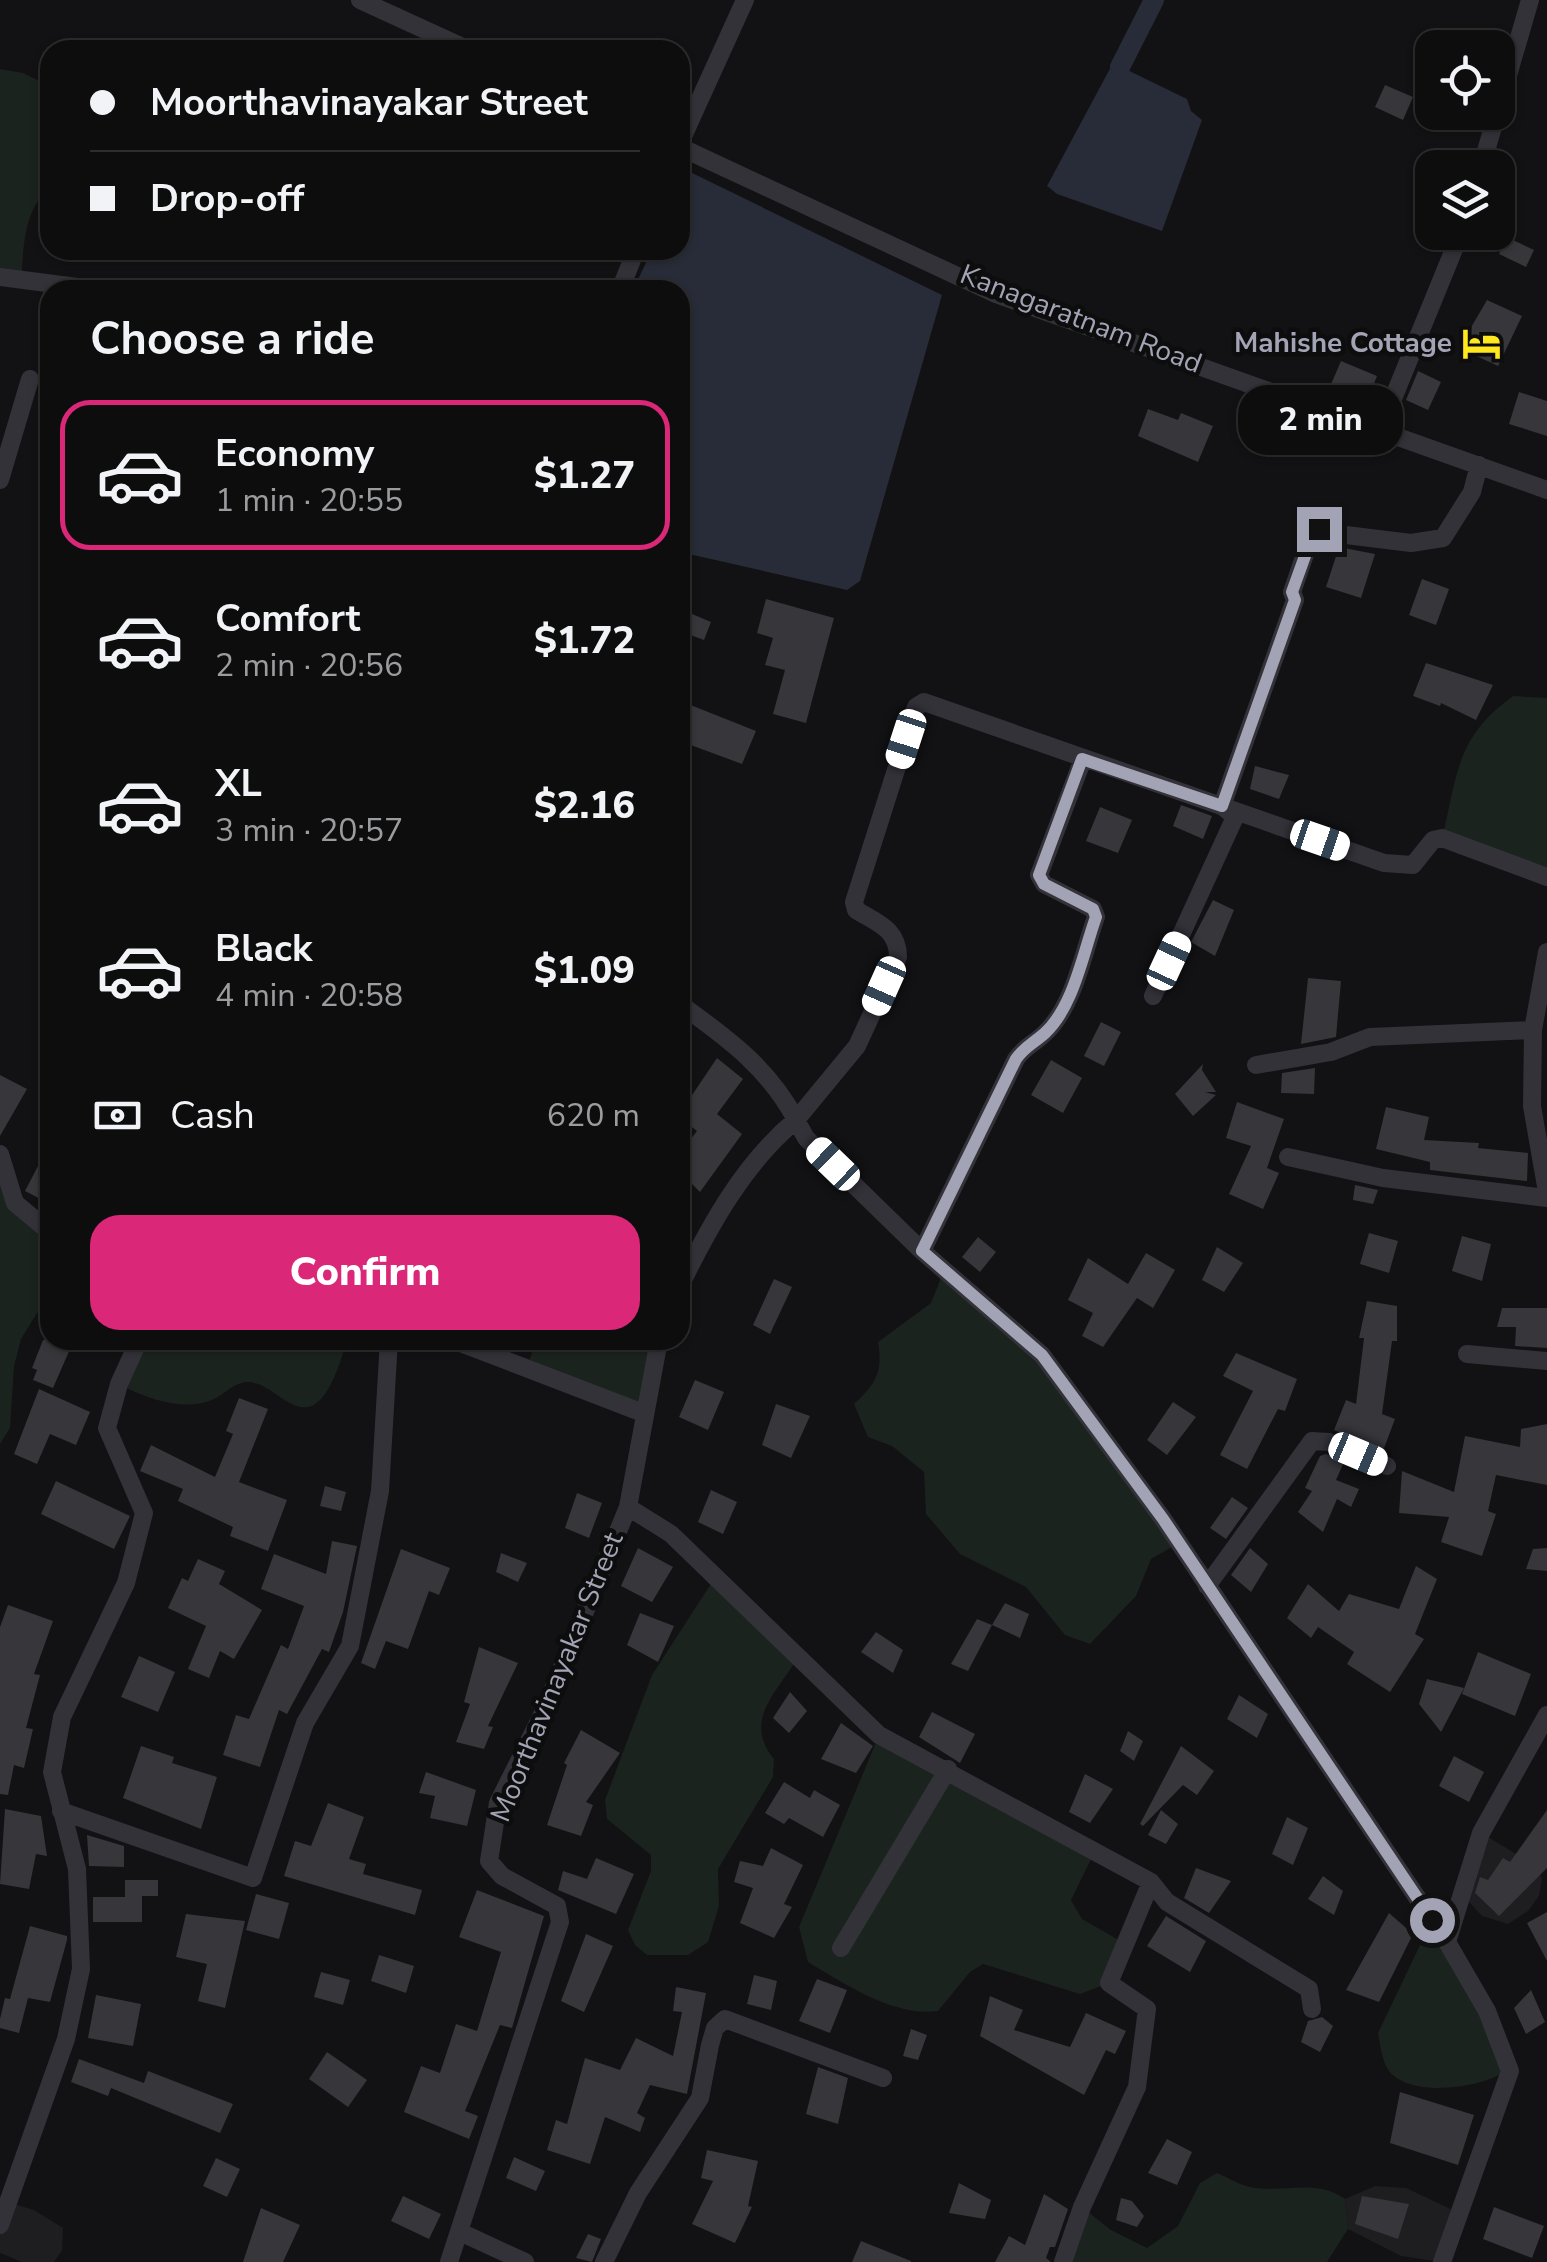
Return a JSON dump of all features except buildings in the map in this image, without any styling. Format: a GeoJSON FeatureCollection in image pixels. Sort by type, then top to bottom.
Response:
{"type":"FeatureCollection","features":[{"type":"Feature","properties":{"kind":"street"},"geometry":{"type":"LineString","coordinates":[[360,0],[447,40]]}},
{"type":"Feature","properties":{"kind":"street"},"geometry":{"type":"LineString","coordinates":[[690,123],[745,0]]}},
{"type":"Feature","properties":{"kind":"street"},"geometry":{"type":"LineString","coordinates":[[1486,150],[1530,0]]}},
{"type":"Feature","properties":{"kind":"street","name":"Kanagaratnam Road"},"geometry":{"type":"LineString","coordinates":[[690,150],[996,294],[1547,490]]}},
{"type":"Feature","properties":{"kind":"street"},"geometry":{"type":"LineString","coordinates":[[1381,428],[1454,250]]}},
{"type":"Feature","properties":{"kind":"street"},"geometry":{"type":"LineString","coordinates":[[0,276],[40,282]]}},
{"type":"Feature","properties":{"kind":"street"},"geometry":{"type":"LineString","coordinates":[[0,480],[30,378]]}},
{"type":"Feature","properties":{"kind":"street"},"geometry":{"type":"LineString","coordinates":[[1222,806],[1295,600],[1292,592],[1314,531],[1411,543],[1443,538],[1472,492],[1478,465]]}},
{"type":"Feature","properties":{"kind":"street"},"geometry":{"type":"LineString","coordinates":[[690,1269],[763,1148],[796,1120],[857,1046],[898,957],[894,934],[856,910],[854,902],[916,707],[924,702],[1384,863],[1413,865],[1433,840],[1442,838],[1547,877]]}},
{"type":"Feature","properties":{"kind":"street"},"geometry":{"type":"LineString","coordinates":[[922,1251],[1016,1059],[1025,1046],[1045,1033],[1065,1003],[1096,917],[1093,909],[1044,884],[1039,875],[1082,759]]}},
{"type":"Feature","properties":{"kind":"street"},"geometry":{"type":"LineString","coordinates":[[1154,996],[1235,817],[1222,806]]}},
{"type":"Feature","properties":{"kind":"street"},"geometry":{"type":"LineString","coordinates":[[1288,1157],[1383,1178],[1547,1195],[1532,1106],[1533,1030],[1547,952]]}},
{"type":"Feature","properties":{"kind":"street"},"geometry":{"type":"LineString","coordinates":[[690,1012],[775,1084],[806,1138],[922,1251],[1042,1355],[1207,1586],[1447,1942],[1487,2011],[1510,2070],[1442,2262]]}},
{"type":"Feature","properties":{"kind":"street"},"geometry":{"type":"LineString","coordinates":[[1256,1065],[1331,1052],[1370,1036],[1533,1030]]}},
{"type":"Feature","properties":{"kind":"street"},"geometry":{"type":"LineString","coordinates":[[0,1154],[14,1203],[40,1224]]}},
{"type":"Feature","properties":{"kind":"street"},"geometry":{"type":"LineString","coordinates":[[0,2224],[66,2039],[80,1969],[78,1869],[52,1772],[62,1718],[126,1583],[144,1513],[107,1428],[119,1384],[134,1350]]}},
{"type":"Feature","properties":{"kind":"street"},"geometry":{"type":"LineString","coordinates":[[61,1812],[253,1878],[305,1723],[350,1646],[380,1492],[388,1350]]}},
{"type":"Feature","properties":{"kind":"street"},"geometry":{"type":"LineString","coordinates":[[478,1350],[642,1413]]}},
{"type":"Feature","properties":{"kind":"street","name":"Moorthavinayakar Street"},"geometry":{"type":"LineString","coordinates":[[449,2262],[560,1922],[557,1906],[502,1876],[489,1861],[498,1803],[545,1709],[628,1507],[642,1413],[657,1350]]}},
{"type":"Feature","properties":{"kind":"street"},"geometry":{"type":"LineString","coordinates":[[1467,1354],[1547,1361]]}},
{"type":"Feature","properties":{"kind":"street"},"geometry":{"type":"LineString","coordinates":[[1207,1586],[1312,1441],[1329,1442],[1386,1466]]}},
{"type":"Feature","properties":{"kind":"street"},"geometry":{"type":"LineString","coordinates":[[628,1507],[672,1534],[878,1735],[948,1769],[1152,1882],[1168,1902],[1309,1989],[1312,2009]]}},
{"type":"Feature","properties":{"kind":"street"},"geometry":{"type":"LineString","coordinates":[[1447,1942],[1481,1834],[1547,1715]]}},
{"type":"Feature","properties":{"kind":"street"},"geometry":{"type":"LineString","coordinates":[[841,1948],[948,1769]]}},
{"type":"Feature","properties":{"kind":"street"},"geometry":{"type":"LineString","coordinates":[[1063,2262],[1082,2207],[1137,2087],[1147,2009],[1109,1984],[1152,1882]]}},
{"type":"Feature","properties":{"kind":"street"},"geometry":{"type":"LineString","coordinates":[[604,2262],[638,2194],[700,2098],[715,2028],[725,2019],[883,2078]]}},
{"type":"Feature","properties":{"kind":"street"},"geometry":{"type":"LineString","coordinates":[[460,2232],[525,2262]]}},
{"type":"Feature","properties":{"kind":"shaded area"},"geometry":{"type":"Polygon","coordinates":[[[0,69],[40,81],[40,198],[24,243],[21,280],[0,277],[0,69]]]}},
{"type":"Feature","properties":{"kind":"shaded area"},"geometry":{"type":"Polygon","coordinates":[[[1513,696],[1547,698],[1547,877],[1442,838],[1456,776],[1469,743],[1513,696]]]}},
{"type":"Feature","properties":{"kind":"shaded area"},"geometry":{"type":"Polygon","coordinates":[[[0,1154],[15,1203],[40,1224],[40,1308],[21,1339],[14,1366],[10,1428],[0,1444],[0,1154]]]}},
{"type":"Feature","properties":{"kind":"shaded area"},"geometry":{"type":"Polygon","coordinates":[[[944,1270],[1042,1355],[1179,1543],[1151,1559],[1136,1596],[1090,1644],[1065,1635],[1026,1587],[960,1554],[926,1514],[924,1472],[892,1446],[868,1437],[854,1404],[876,1377],[878,1342],[931,1303],[944,1270]]]}},
{"type":"Feature","properties":{"kind":"shaded area"},"geometry":{"type":"Polygon","coordinates":[[[134,1350],[344,1350],[334,1378],[321,1399],[308,1407],[295,1405],[255,1383],[241,1383],[214,1399],[191,1405],[165,1402],[119,1384],[134,1350]]]}},
{"type":"Feature","properties":{"kind":"shaded area"},"geometry":{"type":"Polygon","coordinates":[[[533,1350],[657,1350],[643,1413],[527,1368],[533,1350]]]}},
{"type":"Feature","properties":{"kind":"shaded area"},"geometry":{"type":"Polygon","coordinates":[[[716,1576],[797,1659],[772,1696],[762,1720],[765,1745],[774,1759],[773,1777],[718,1869],[719,1906],[708,1942],[688,1955],[647,1955],[635,1945],[628,1930],[651,1871],[651,1855],[607,1819],[605,1800],[652,1675],[716,1576]]]}},
{"type":"Feature","properties":{"kind":"shaded area"},"geometry":{"type":"Polygon","coordinates":[[[879,1735],[1096,1849],[1071,1900],[1082,1919],[1126,1944],[1109,1983],[1080,1994],[983,1964],[970,1972],[938,2011],[921,2012],[870,1997],[808,1962],[799,1927],[879,1735]]]}},
{"type":"Feature","properties":{"kind":"shaded area"},"geometry":{"type":"Polygon","coordinates":[[[1481,1833],[1533,1864],[1542,1878],[1539,1896],[1528,1911],[1508,1924],[1482,1916],[1461,1893],[1481,1833]]]}},
{"type":"Feature","properties":{"kind":"shaded area"},"geometry":{"type":"Polygon","coordinates":[[[1432,1920],[1509,2069],[1498,2076],[1466,2085],[1430,2088],[1399,2080],[1383,2058],[1378,2033],[1432,1920]]]}},
{"type":"Feature","properties":{"kind":"shaded area"},"geometry":{"type":"Polygon","coordinates":[[[1217,2173],[1251,2187],[1313,2188],[1335,2193],[1345,2199],[1348,2229],[1327,2262],[1063,2262],[1082,2207],[1111,2230],[1147,2248],[1178,2226],[1200,2183],[1217,2173]]]}},
{"type":"Feature","properties":{"kind":"shaded area"},"geometry":{"type":"Polygon","coordinates":[[[1375,2186],[1406,2188],[1459,2213],[1442,2262],[1401,2256],[1348,2229],[1345,2199],[1375,2186]]]}},
{"type":"Feature","properties":{"kind":"shaded area"},"geometry":{"type":"Polygon","coordinates":[[[8,2202],[34,2210],[63,2228],[62,2250],[54,2262],[22,2262],[0,2253],[0,2225],[8,2202]]]}},
{"type":"Feature","properties":{"kind":"water"},"geometry":{"type":"Polygon","coordinates":[[[1113,63],[1187,99],[1191,111],[1202,120],[1162,231],[1057,194],[1047,186],[1113,63]]]}},
{"type":"Feature","properties":{"kind":"water"},"geometry":{"type":"Polygon","coordinates":[[[690,172],[942,295],[860,581],[847,590],[690,554],[690,280],[638,280],[647,260],[690,260],[690,172]]]}},
{"type":"Feature","properties":{"kind":"waterway"},"geometry":{"type":"LineString","coordinates":[[1120,67],[1154,0]]}},
{"type":"Feature","properties":{"kind":"place","name":"Mahishe Cottage"},"geometry":{"type":"Point","coordinates":[1482,343]}},
{"type":"Feature","properties":{"kind":"route"},"geometry":{"type":"LineString","coordinates":[[1319,529],[1314,531],[1292,592],[1295,600],[1222,806],[1082,759],[1039,875],[1044,884],[1093,909],[1096,917],[1065,1003],[1045,1033],[1025,1046],[1016,1059],[922,1251],[1042,1355],[1163,1519],[1432,1920]]}}]}
